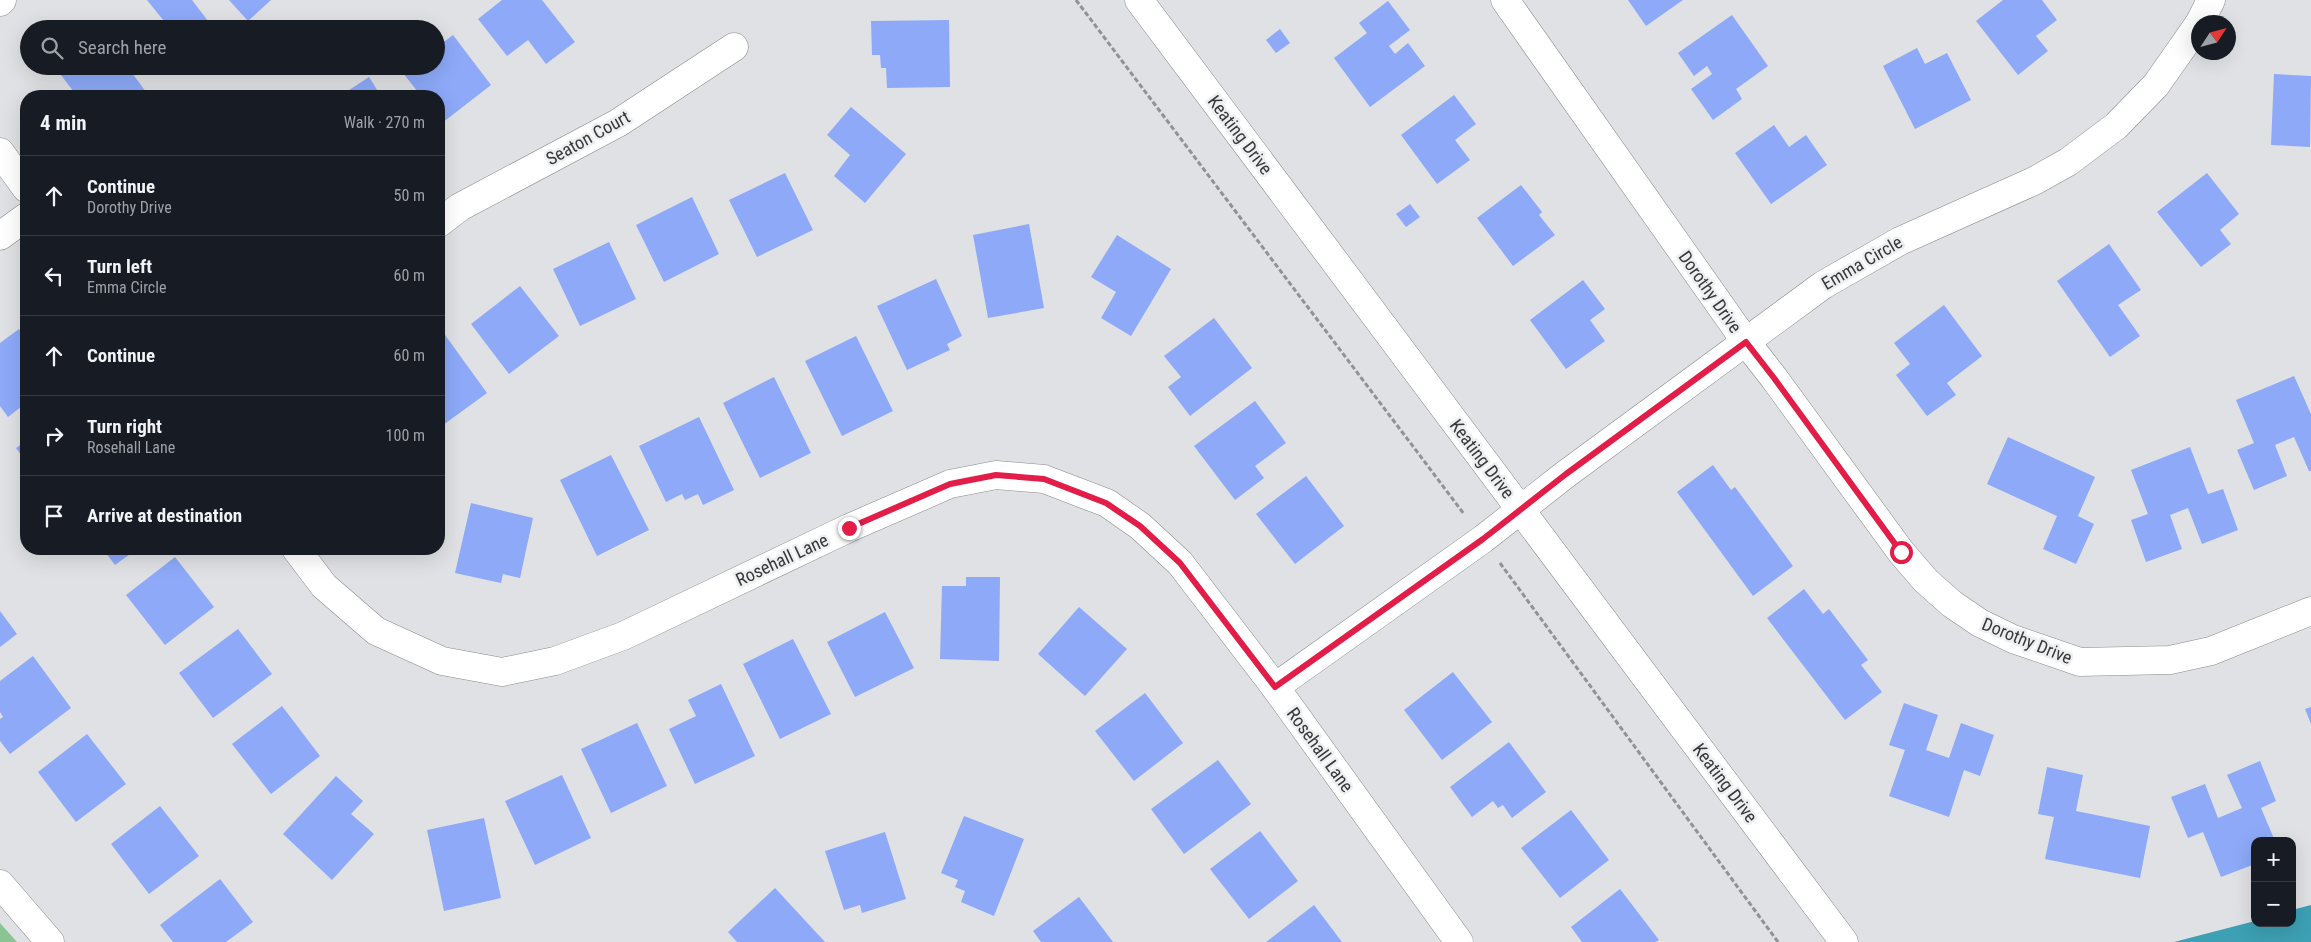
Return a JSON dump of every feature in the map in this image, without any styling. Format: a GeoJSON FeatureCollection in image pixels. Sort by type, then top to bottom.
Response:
{"type":"FeatureCollection","features":[{"type":"Feature","properties":{"kind":"street","name":"Keating Drive"},"geometry":{"type":"LineString","coordinates":[[1139,0],[1844,942]]}},
{"type":"Feature","properties":{"kind":"street","name":"Dorothy Drive"},"geometry":{"type":"LineString","coordinates":[[1505,0],[1746,342],[1901,552],[1926,580],[1952,604],[1980,623],[2013,639],[2080,662],[2170,660],[2210,651],[2311,611]]}},
{"type":"Feature","properties":{"kind":"street","name":"Emma Circle"},"geometry":{"type":"LineString","coordinates":[[2204,15],[2211,0]]}},
{"type":"Feature","properties":{"kind":"street","name":"Emma Circle"},"geometry":{"type":"LineString","coordinates":[[1275,687],[1483,539],[1784,312],[1851,267],[1900,241],[2034,181],[2068,162],[2116,126],[2156,85],[2191,35]]}},
{"type":"Feature","properties":{"kind":"street","name":"Seaton Court"},"geometry":{"type":"LineString","coordinates":[[445,218],[460,207],[618,123],[734,47]]}},
{"type":"Feature","properties":{"kind":"street"},"geometry":{"type":"LineString","coordinates":[[0,152],[20,180]]}},
{"type":"Feature","properties":{"kind":"street"},"geometry":{"type":"LineString","coordinates":[[0,236],[20,221]]}},
{"type":"Feature","properties":{"kind":"street","name":"Rosehall Lane"},"geometry":{"type":"LineString","coordinates":[[301,555],[324,586],[376,631],[442,661],[502,672],[555,661],[623,636],[849,528],[950,484],[996,475],[1044,479],[1106,503],[1140,526],[1180,563],[1275,687],[1459,942]]}},
{"type":"Feature","properties":{"kind":"street"},"geometry":{"type":"LineString","coordinates":[[0,884],[50,942]]}},
{"type":"Feature","properties":{"kind":"path"},"geometry":{"type":"LineString","coordinates":[[1076,0],[1463,513]]}},
{"type":"Feature","properties":{"kind":"path"},"geometry":{"type":"LineString","coordinates":[[1505,571],[1778,942]]}},
{"type":"Feature","properties":{"kind":"green space"},"geometry":{"type":"Polygon","coordinates":[[[0,923],[17,942],[0,942],[0,923]]]}},
{"type":"Feature","properties":{"kind":"water"},"geometry":{"type":"Polygon","coordinates":[[[2311,905],[2311,942],[2174,942],[2251,922],[2251,927],[2296,927],[2296,909],[2311,905]]]}},
{"type":"Feature","properties":{"kind":"building"},"geometry":{"type":"Polygon","coordinates":[[[147,0],[192,0],[207,20],[163,20],[147,0]]]}},
{"type":"Feature","properties":{"kind":"building"},"geometry":{"type":"Polygon","coordinates":[[[229,0],[271,0],[249,20],[229,0]]]}},
{"type":"Feature","properties":{"kind":"building"},"geometry":{"type":"Polygon","coordinates":[[[502,0],[542,0],[575,42],[546,64],[528,40],[507,56],[478,19],[502,0]]]}},
{"type":"Feature","properties":{"kind":"building"},"geometry":{"type":"Polygon","coordinates":[[[1628,0],[1683,0],[1646,26],[1628,0]]]}},
{"type":"Feature","properties":{"kind":"building"},"geometry":{"type":"Polygon","coordinates":[[[2003,0],[2042,0],[2057,20],[2036,36],[2048,51],[2018,75],[1976,21],[2003,0]]]}},
{"type":"Feature","properties":{"kind":"building"},"geometry":{"type":"Polygon","coordinates":[[[1388,1],[1410,30],[1389,46],[1395,54],[1408,43],[1425,66],[1370,107],[1334,58],[1367,33],[1359,23],[1388,1]]]}},
{"type":"Feature","properties":{"kind":"building"},"geometry":{"type":"Polygon","coordinates":[[[1732,15],[1768,66],[1736,89],[1742,99],[1713,120],[1691,89],[1712,74],[1707,66],[1694,76],[1678,53],[1732,15]]]}},
{"type":"Feature","properties":{"kind":"building"},"geometry":{"type":"Polygon","coordinates":[[[949,20],[950,87],[887,88],[886,68],[881,68],[880,55],[872,55],[871,21],[949,20]]]}},
{"type":"Feature","properties":{"kind":"building"},"geometry":{"type":"Polygon","coordinates":[[[1280,29],[1290,43],[1276,53],[1266,40],[1280,29]]]}},
{"type":"Feature","properties":{"kind":"building"},"geometry":{"type":"Polygon","coordinates":[[[453,35],[491,85],[445,121],[445,90],[416,90],[405,75],[445,75],[445,41],[453,35]]]}},
{"type":"Feature","properties":{"kind":"building"},"geometry":{"type":"Polygon","coordinates":[[[1917,48],[1925,64],[1947,53],[1971,100],[1915,129],[1883,66],[1917,48]]]}},
{"type":"Feature","properties":{"kind":"building"},"geometry":{"type":"Polygon","coordinates":[[[2274,74],[2311,76],[2310,147],[2271,145],[2274,74]]]}},
{"type":"Feature","properties":{"kind":"building"},"geometry":{"type":"Polygon","coordinates":[[[61,75],[134,75],[145,90],[72,90],[61,75]]]}},
{"type":"Feature","properties":{"kind":"building"},"geometry":{"type":"Polygon","coordinates":[[[369,77],[377,90],[349,90],[369,77]]]}},
{"type":"Feature","properties":{"kind":"building"},"geometry":{"type":"Polygon","coordinates":[[[1454,95],[1476,124],[1455,140],[1470,160],[1437,184],[1401,135],[1454,95]]]}},
{"type":"Feature","properties":{"kind":"building"},"geometry":{"type":"Polygon","coordinates":[[[851,107],[906,154],[865,203],[834,176],[850,155],[827,135],[851,107]]]}},
{"type":"Feature","properties":{"kind":"building"},"geometry":{"type":"Polygon","coordinates":[[[1774,125],[1789,147],[1806,135],[1827,165],[1771,204],[1735,153],[1774,125]]]}},
{"type":"Feature","properties":{"kind":"building"},"geometry":{"type":"Polygon","coordinates":[[[785,173],[813,230],[757,257],[729,200],[785,173]]]}},
{"type":"Feature","properties":{"kind":"building"},"geometry":{"type":"Polygon","coordinates":[[[2207,173],[2239,214],[2220,230],[2231,244],[2201,267],[2157,212],[2207,173]]]}},
{"type":"Feature","properties":{"kind":"building"},"geometry":{"type":"Polygon","coordinates":[[[1521,185],[1542,212],[1539,215],[1555,235],[1513,266],[1477,218],[1521,185]]]}},
{"type":"Feature","properties":{"kind":"building"},"geometry":{"type":"Polygon","coordinates":[[[692,197],[719,254],[664,282],[636,225],[692,197]]]}},
{"type":"Feature","properties":{"kind":"building"},"geometry":{"type":"Polygon","coordinates":[[[1410,204],[1420,217],[1406,227],[1396,214],[1410,204]]]}},
{"type":"Feature","properties":{"kind":"building"},"geometry":{"type":"Polygon","coordinates":[[[1029,224],[1044,308],[988,318],[973,235],[1029,224]]]}},
{"type":"Feature","properties":{"kind":"building"},"geometry":{"type":"Polygon","coordinates":[[[1117,235],[1171,269],[1131,336],[1101,318],[1116,292],[1091,277],[1117,235]]]}},
{"type":"Feature","properties":{"kind":"building"},"geometry":{"type":"Polygon","coordinates":[[[609,242],[636,299],[580,326],[553,269],[609,242]]]}},
{"type":"Feature","properties":{"kind":"building"},"geometry":{"type":"Polygon","coordinates":[[[2109,244],[2141,290],[2118,305],[2140,336],[2110,357],[2057,281],[2109,244]]]}},
{"type":"Feature","properties":{"kind":"building"},"geometry":{"type":"Polygon","coordinates":[[[936,279],[962,336],[947,344],[950,350],[907,370],[877,306],[936,279]]]}},
{"type":"Feature","properties":{"kind":"building"},"geometry":{"type":"Polygon","coordinates":[[[1583,280],[1605,309],[1590,320],[1605,341],[1566,369],[1530,320],[1583,280]]]}},
{"type":"Feature","properties":{"kind":"building"},"geometry":{"type":"Polygon","coordinates":[[[520,286],[559,336],[509,374],[471,324],[520,286]]]}},
{"type":"Feature","properties":{"kind":"building"},"geometry":{"type":"Polygon","coordinates":[[[1944,305],[1982,356],[1947,383],[1956,395],[1927,416],[1896,375],[1910,364],[1894,343],[1944,305]]]}},
{"type":"Feature","properties":{"kind":"building"},"geometry":{"type":"Polygon","coordinates":[[[1214,318],[1252,368],[1190,416],[1168,387],[1181,377],[1164,356],[1214,318]]]}},
{"type":"Feature","properties":{"kind":"building"},"geometry":{"type":"Polygon","coordinates":[[[19,329],[20,330],[20,408],[8,417],[0,406],[0,343],[19,329]]]}},
{"type":"Feature","properties":{"kind":"building"},"geometry":{"type":"Polygon","coordinates":[[[445,335],[487,393],[445,424],[445,335]]]}},
{"type":"Feature","properties":{"kind":"building"},"geometry":{"type":"Polygon","coordinates":[[[856,336],[893,411],[842,436],[805,361],[856,336]]]}},
{"type":"Feature","properties":{"kind":"building"},"geometry":{"type":"Polygon","coordinates":[[[2294,376],[2311,414],[2311,471],[2309,471],[2294,437],[2275,445],[2287,476],[2254,490],[2237,450],[2254,443],[2236,400],[2294,376]]]}},
{"type":"Feature","properties":{"kind":"building"},"geometry":{"type":"Polygon","coordinates":[[[774,377],[811,453],[760,478],[723,403],[774,377]]]}},
{"type":"Feature","properties":{"kind":"building"},"geometry":{"type":"Polygon","coordinates":[[[1255,401],[1286,443],[1255,466],[1264,478],[1235,500],[1194,446],[1255,401]]]}},
{"type":"Feature","properties":{"kind":"building"},"geometry":{"type":"Polygon","coordinates":[[[699,417],[734,490],[703,505],[698,494],[685,500],[682,494],[666,502],[639,446],[699,417]]]}},
{"type":"Feature","properties":{"kind":"building"},"geometry":{"type":"Polygon","coordinates":[[[2008,437],[2095,477],[2078,516],[2094,524],[2076,564],[2043,549],[2057,516],[1987,484],[2008,437]]]}},
{"type":"Feature","properties":{"kind":"building"},"geometry":{"type":"Polygon","coordinates":[[[20,445],[20,454],[16,448],[20,445]]]}},
{"type":"Feature","properties":{"kind":"building"},"geometry":{"type":"Polygon","coordinates":[[[2190,447],[2208,494],[2223,489],[2238,530],[2202,544],[2188,508],[2170,515],[2182,549],[2146,562],[2131,520],[2148,514],[2131,470],[2190,447]]]}},
{"type":"Feature","properties":{"kind":"building"},"geometry":{"type":"Polygon","coordinates":[[[611,455],[649,530],[597,556],[560,480],[611,455]]]}},
{"type":"Feature","properties":{"kind":"building"},"geometry":{"type":"Polygon","coordinates":[[[1713,465],[1731,490],[1735,487],[1793,566],[1753,596],[1677,492],[1713,465]]]}},
{"type":"Feature","properties":{"kind":"building"},"geometry":{"type":"Polygon","coordinates":[[[1306,476],[1344,526],[1295,564],[1256,514],[1306,476]]]}},
{"type":"Feature","properties":{"kind":"building"},"geometry":{"type":"Polygon","coordinates":[[[471,503],[533,518],[520,578],[503,574],[501,583],[455,573],[471,503]]]}},
{"type":"Feature","properties":{"kind":"building"},"geometry":{"type":"Polygon","coordinates":[[[108,555],[129,555],[115,565],[108,555]]]}},
{"type":"Feature","properties":{"kind":"building"},"geometry":{"type":"Polygon","coordinates":[[[175,557],[214,607],[165,645],[126,595],[175,557]]]}},
{"type":"Feature","properties":{"kind":"building"},"geometry":{"type":"Polygon","coordinates":[[[966,577],[1000,577],[999,661],[940,659],[942,586],[966,586],[966,577]]]}},
{"type":"Feature","properties":{"kind":"building"},"geometry":{"type":"Polygon","coordinates":[[[1804,589],[1823,614],[1829,609],[1868,660],[1861,665],[1882,692],[1845,720],[1767,618],[1804,589]]]}},
{"type":"Feature","properties":{"kind":"building"},"geometry":{"type":"Polygon","coordinates":[[[1079,607],[1127,649],[1085,696],[1038,654],[1079,607]]]}},
{"type":"Feature","properties":{"kind":"building"},"geometry":{"type":"Polygon","coordinates":[[[0,611],[17,634],[0,647],[0,611]]]}},
{"type":"Feature","properties":{"kind":"building"},"geometry":{"type":"Polygon","coordinates":[[[885,612],[914,668],[855,697],[827,642],[885,612]]]}},
{"type":"Feature","properties":{"kind":"building"},"geometry":{"type":"Polygon","coordinates":[[[238,629],[272,674],[213,718],[179,673],[238,629]]]}},
{"type":"Feature","properties":{"kind":"building"},"geometry":{"type":"Polygon","coordinates":[[[793,639],[831,714],[780,739],[743,664],[793,639]]]}},
{"type":"Feature","properties":{"kind":"building"},"geometry":{"type":"Polygon","coordinates":[[[33,656],[71,708],[10,754],[0,741],[0,719],[3,717],[0,712],[0,681],[33,656]]]}},
{"type":"Feature","properties":{"kind":"building"},"geometry":{"type":"Polygon","coordinates":[[[1453,672],[1492,722],[1442,760],[1404,710],[1453,672]]]}},
{"type":"Feature","properties":{"kind":"building"},"geometry":{"type":"Polygon","coordinates":[[[721,684],[755,756],[695,784],[669,729],[696,716],[688,700],[721,684]]]}},
{"type":"Feature","properties":{"kind":"building"},"geometry":{"type":"Polygon","coordinates":[[[1145,693],[1183,743],[1134,781],[1095,731],[1145,693]]]}},
{"type":"Feature","properties":{"kind":"building"},"geometry":{"type":"Polygon","coordinates":[[[1904,703],[1938,715],[1926,750],[1949,758],[1961,723],[1994,735],[1980,776],[1964,770],[1949,817],[1889,796],[1905,750],[1889,745],[1904,703]]]}},
{"type":"Feature","properties":{"kind":"building"},"geometry":{"type":"Polygon","coordinates":[[[282,706],[320,756],[271,794],[232,744],[282,706]]]}},
{"type":"Feature","properties":{"kind":"building"},"geometry":{"type":"Polygon","coordinates":[[[2311,707],[2311,724],[2305,709],[2311,707]]]}},
{"type":"Feature","properties":{"kind":"building"},"geometry":{"type":"Polygon","coordinates":[[[637,723],[667,786],[611,813],[581,749],[637,723]]]}},
{"type":"Feature","properties":{"kind":"building"},"geometry":{"type":"Polygon","coordinates":[[[87,734],[126,784],[76,822],[38,772],[87,734]]]}},
{"type":"Feature","properties":{"kind":"building"},"geometry":{"type":"Polygon","coordinates":[[[1509,742],[1546,792],[1512,818],[1503,805],[1498,808],[1493,801],[1472,817],[1450,787],[1509,742]]]}},
{"type":"Feature","properties":{"kind":"building"},"geometry":{"type":"Polygon","coordinates":[[[1218,760],[1251,804],[1184,854],[1151,809],[1218,760]]]}},
{"type":"Feature","properties":{"kind":"building"},"geometry":{"type":"Polygon","coordinates":[[[2260,761],[2276,801],[2261,808],[2273,837],[2251,837],[2251,866],[2221,877],[2203,832],[2188,838],[2171,797],[2205,784],[2218,818],[2242,808],[2227,775],[2260,761]]]}},
{"type":"Feature","properties":{"kind":"building"},"geometry":{"type":"Polygon","coordinates":[[[2047,767],[2083,775],[2076,811],[2150,826],[2140,878],[2045,859],[2054,817],[2038,814],[2047,767]]]}},
{"type":"Feature","properties":{"kind":"building"},"geometry":{"type":"Polygon","coordinates":[[[562,775],[591,838],[535,865],[505,801],[562,775]]]}},
{"type":"Feature","properties":{"kind":"building"},"geometry":{"type":"Polygon","coordinates":[[[336,776],[363,801],[351,814],[374,834],[332,880],[283,834],[336,776]]]}},
{"type":"Feature","properties":{"kind":"building"},"geometry":{"type":"Polygon","coordinates":[[[160,806],[199,856],[149,894],[111,844],[160,806]]]}},
{"type":"Feature","properties":{"kind":"building"},"geometry":{"type":"Polygon","coordinates":[[[1571,810],[1609,860],[1560,898],[1521,848],[1571,810]]]}},
{"type":"Feature","properties":{"kind":"building"},"geometry":{"type":"Polygon","coordinates":[[[964,816],[1024,839],[994,916],[961,902],[965,891],[955,887],[958,880],[941,873],[964,816]]]}},
{"type":"Feature","properties":{"kind":"building"},"geometry":{"type":"Polygon","coordinates":[[[484,818],[501,898],[444,911],[427,830],[484,818]]]}},
{"type":"Feature","properties":{"kind":"building"},"geometry":{"type":"Polygon","coordinates":[[[1260,831],[1298,881],[1249,919],[1210,869],[1260,831]]]}},
{"type":"Feature","properties":{"kind":"building"},"geometry":{"type":"Polygon","coordinates":[[[885,832],[906,899],[862,913],[860,905],[844,910],[825,851],[885,832]]]}},
{"type":"Feature","properties":{"kind":"building"},"geometry":{"type":"Polygon","coordinates":[[[220,879],[253,922],[226,942],[173,942],[160,925],[220,879]]]}},
{"type":"Feature","properties":{"kind":"building"},"geometry":{"type":"Polygon","coordinates":[[[775,888],[825,942],[737,942],[728,932],[775,888]]]}},
{"type":"Feature","properties":{"kind":"building"},"geometry":{"type":"Polygon","coordinates":[[[1620,889],[1659,940],[1655,942],[1582,942],[1571,927],[1620,889]]]}},
{"type":"Feature","properties":{"kind":"building"},"geometry":{"type":"Polygon","coordinates":[[[1079,897],[1113,942],[1041,942],[1033,931],[1079,897]]]}},
{"type":"Feature","properties":{"kind":"building"},"geometry":{"type":"Polygon","coordinates":[[[1314,905],[1342,942],[1266,942],[1314,905]]]}},
{"type":"Feature","properties":{"kind":"route"},"geometry":{"type":"LineString","coordinates":[[849,528],[950,484],[996,475],[1044,479],[1106,503],[1140,526],[1180,563],[1275,687],[1483,539],[1566,474],[1746,342],[1901,552]]}}]}
